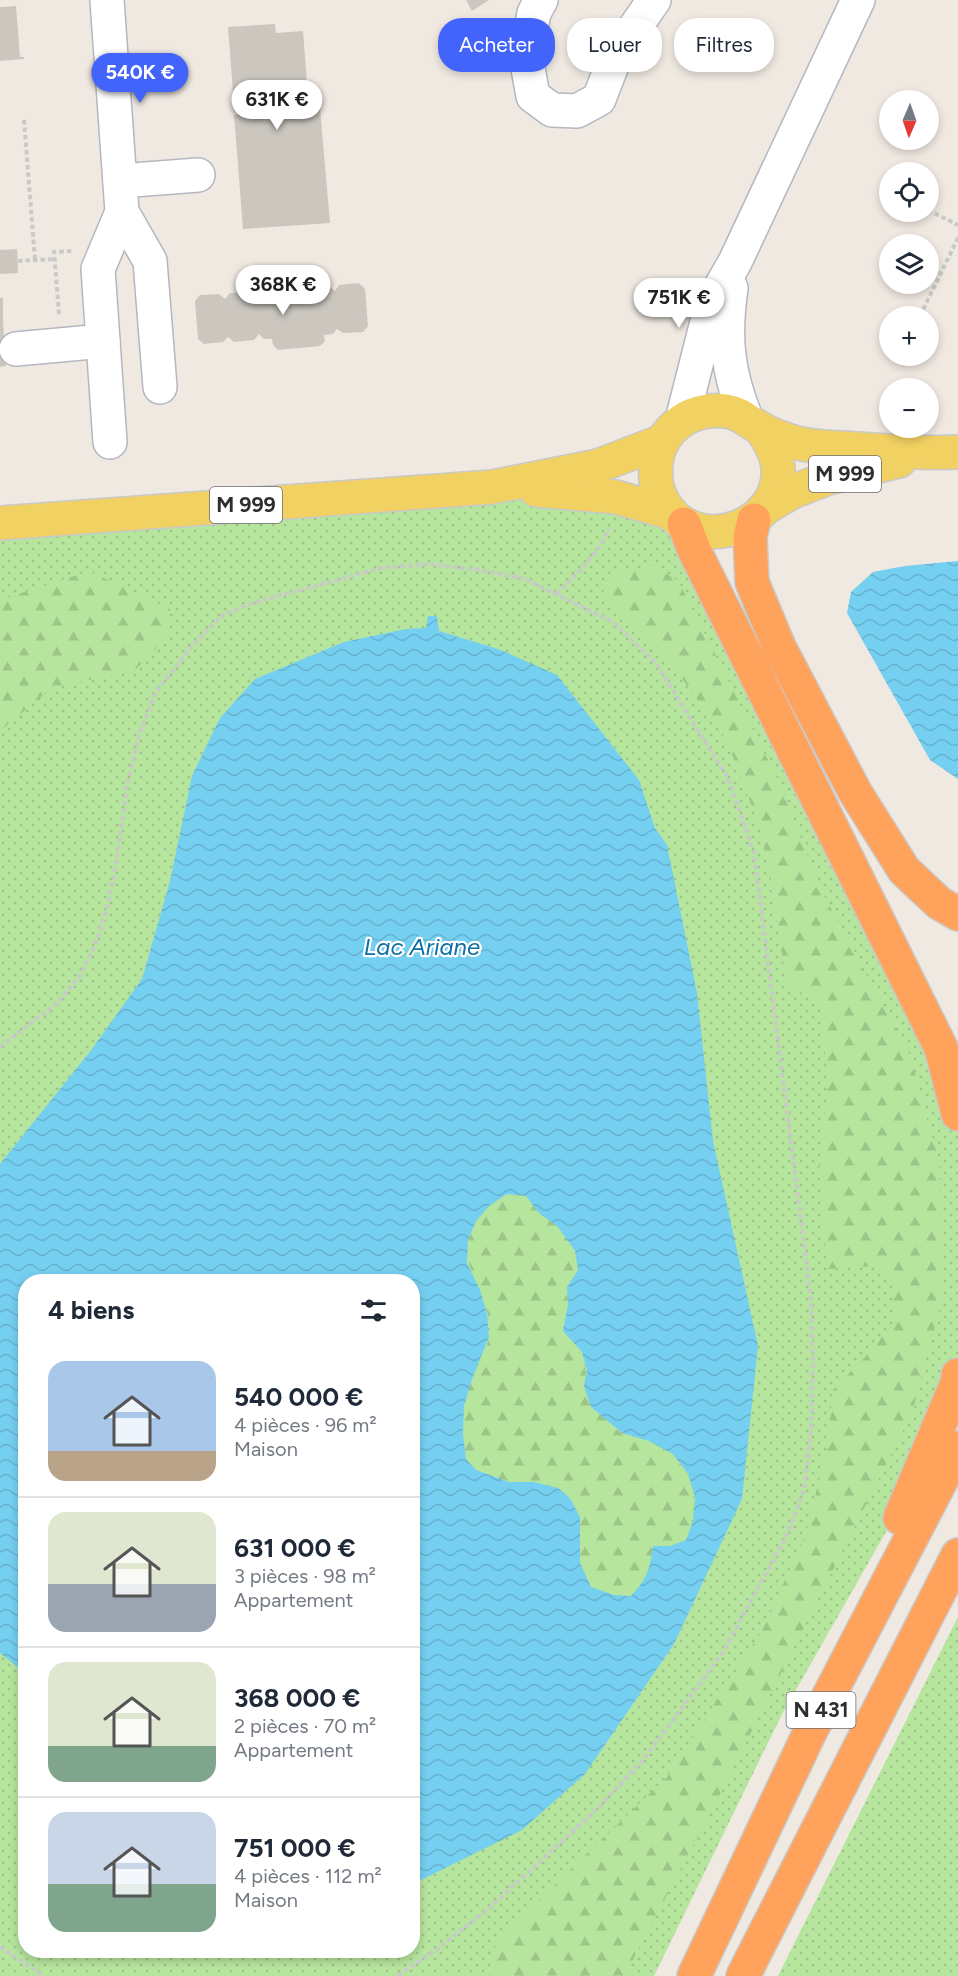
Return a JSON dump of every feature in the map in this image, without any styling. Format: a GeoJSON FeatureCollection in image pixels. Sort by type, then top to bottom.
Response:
{"type":"FeatureCollection","features":[{"type":"Feature","properties":{"kind":"highway"},"geometry":{"type":"LineString","coordinates":[[760,514],[750,537],[752,582],[779,647],[855,792],[904,870],[939,903],[958,915]]}},
{"type":"Feature","properties":{"kind":"highway"},"geometry":{"type":"LineString","coordinates":[[678,518],[941,1048],[958,1114]]}},
{"type":"Feature","properties":{"kind":"highway"},"geometry":{"type":"LineString","coordinates":[[810,1732],[957,1383],[958,1375]]}},
{"type":"Feature","properties":{"kind":"highway","name":"N 431"},"geometry":{"type":"LineString","coordinates":[[694,1976],[810,1732],[958,1448]]}},
{"type":"Feature","properties":{"kind":"highway","name":"N 431"},"geometry":{"type":"LineString","coordinates":[[743,1976],[958,1555]]}},
{"type":"Feature","properties":{"kind":"main road"},"geometry":{"type":"LineString","coordinates":[[710,410],[728,411],[753,423],[771,444],[777,462],[777,478],[773,494],[760,514],[740,528],[725,532],[695,529],[678,518],[662,499],[656,484],[655,469],[657,455],[673,430],[695,413],[710,410]]}},
{"type":"Feature","properties":{"kind":"main road","name":"M 999"},"geometry":{"type":"LineString","coordinates":[[753,423],[787,440],[817,447],[944,453]]}},
{"type":"Feature","properties":{"kind":"main road","name":"M 999"},"geometry":{"type":"LineString","coordinates":[[0,523],[492,486],[598,466],[673,430]]}},
{"type":"Feature","properties":{"kind":"main road","name":"M 999"},"geometry":{"type":"LineString","coordinates":[[760,514],[792,492],[828,478],[944,453]]}},
{"type":"Feature","properties":{"kind":"main road","name":"M 999"},"geometry":{"type":"LineString","coordinates":[[492,486],[616,497],[678,518]]}},
{"type":"Feature","properties":{"kind":"street"},"geometry":{"type":"LineString","coordinates":[[107,0],[121,196],[150,261],[160,387]]}},
{"type":"Feature","properties":{"kind":"street"},"geometry":{"type":"LineString","coordinates":[[541,0],[534,13],[526,57],[533,96],[552,110],[577,111],[599,99],[616,56],[654,0]]}},
{"type":"Feature","properties":{"kind":"street"},"geometry":{"type":"LineString","coordinates":[[673,430],[712,302],[735,262],[858,0]]}},
{"type":"Feature","properties":{"kind":"street"},"geometry":{"type":"LineString","coordinates":[[121,196],[198,175]]}},
{"type":"Feature","properties":{"kind":"street"},"geometry":{"type":"LineString","coordinates":[[110,442],[98,269],[121,196]]}},
{"type":"Feature","properties":{"kind":"street"},"geometry":{"type":"LineString","coordinates":[[735,262],[728,315],[729,365],[736,394],[753,423]]}},
{"type":"Feature","properties":{"kind":"street"},"geometry":{"type":"LineString","coordinates":[[16,349],[103,341]]}},
{"type":"Feature","properties":{"kind":"path"},"geometry":{"type":"LineString","coordinates":[[24,120],[35,260]]}},
{"type":"Feature","properties":{"kind":"path"},"geometry":{"type":"LineString","coordinates":[[939,216],[958,225]]}},
{"type":"Feature","properties":{"kind":"path"},"geometry":{"type":"LineString","coordinates":[[925,306],[958,238]]}},
{"type":"Feature","properties":{"kind":"path"},"geometry":{"type":"LineString","coordinates":[[18,261],[55,259]]}},
{"type":"Feature","properties":{"kind":"path"},"geometry":{"type":"LineString","coordinates":[[557,594],[583,567],[608,531],[616,497]]}},
{"type":"Feature","properties":{"kind":"path"},"geometry":{"type":"LineString","coordinates":[[0,1047],[56,1004],[80,976],[95,945],[107,909],[116,865],[127,786],[139,735],[156,692],[188,651],[220,617],[249,604],[382,568],[429,564],[525,579],[613,622],[655,662],[728,777],[754,853],[811,1299],[813,1365],[811,1431],[804,1490],[786,1537],[723,1652],[644,1759],[596,1810],[486,1911],[433,1952],[397,1976]]}},
{"type":"Feature","properties":{"kind":"path"},"geometry":{"type":"LineString","coordinates":[[0,1947],[44,1976]]}},
{"type":"Feature","properties":{"kind":"path"},"geometry":{"type":"LineString","coordinates":[[33,1969],[37,1976]]}},
{"type":"Feature","properties":{"kind":"green space"},"geometry":{"type":"Polygon","coordinates":[[[492,487],[684,524],[958,1114],[958,1375],[915,1481],[781,1716],[654,1976],[0,1976],[0,523],[492,487]]]}},
{"type":"Feature","properties":{"kind":"green space"},"geometry":{"type":"Polygon","coordinates":[[[654,565],[679,582],[780,784],[821,890],[910,1055],[939,1161],[942,1299],[912,1413],[626,1976],[490,1976],[496,1941],[667,1777],[763,1629],[806,1533],[829,1440],[832,1391],[866,1356],[895,1320],[892,1283],[875,1266],[827,1269],[819,1169],[828,1083],[820,1004],[787,984],[762,833],[726,739],[661,650],[602,598],[607,574],[654,565]]]}},
{"type":"Feature","properties":{"kind":"green space"},"geometry":{"type":"Polygon","coordinates":[[[89,571],[170,609],[169,635],[134,671],[53,687],[0,731],[0,600],[89,571]]]}},
{"type":"Feature","properties":{"kind":"green space"},"geometry":{"type":"Polygon","coordinates":[[[507,1194],[526,1196],[539,1213],[558,1227],[575,1251],[578,1270],[567,1287],[568,1305],[564,1331],[582,1356],[586,1376],[585,1386],[605,1418],[622,1433],[649,1440],[664,1448],[685,1469],[690,1481],[693,1509],[686,1540],[670,1546],[653,1546],[647,1573],[632,1596],[614,1595],[591,1588],[580,1563],[580,1546],[574,1511],[568,1496],[558,1488],[546,1484],[490,1476],[478,1471],[466,1457],[464,1409],[470,1384],[488,1343],[490,1325],[484,1301],[470,1266],[468,1242],[477,1220],[507,1194]]]}},
{"type":"Feature","properties":{"kind":"green space"},"geometry":{"type":"Polygon","coordinates":[[[958,1617],[958,1976],[778,1976],[958,1617]]]}},
{"type":"Feature","properties":{"kind":"water"},"geometry":{"type":"Polygon","coordinates":[[[958,561],[958,779],[930,760],[847,613],[851,592],[873,572],[905,566],[958,561]]]}},
{"type":"Feature","properties":{"kind":"water","name":"Lac Ariane"},"geometry":{"type":"Polygon","coordinates":[[[428,616],[437,616],[439,631],[501,650],[557,675],[639,780],[655,828],[667,845],[697,993],[713,1141],[758,1346],[742,1499],[674,1644],[585,1774],[522,1830],[420,1881],[420,1274],[18,1274],[18,1667],[0,1653],[0,1164],[92,1049],[142,979],[170,881],[192,776],[220,718],[255,679],[344,642],[406,629],[426,628],[428,616]],[[507,1194],[489,1206],[476,1221],[468,1240],[467,1263],[480,1290],[487,1314],[489,1337],[464,1406],[463,1434],[466,1459],[476,1470],[509,1482],[534,1482],[558,1488],[570,1498],[580,1517],[580,1563],[591,1587],[614,1595],[631,1596],[647,1573],[653,1546],[670,1546],[686,1540],[693,1521],[695,1497],[688,1474],[673,1454],[649,1441],[622,1433],[591,1407],[584,1386],[587,1370],[582,1352],[563,1331],[568,1305],[567,1287],[578,1270],[575,1251],[558,1227],[539,1213],[526,1196],[507,1194]]]}},
{"type":"Feature","properties":{"kind":"building"},"geometry":{"type":"Polygon","coordinates":[[[466,0],[489,0],[472,11],[466,0]]]}},
{"type":"Feature","properties":{"kind":"building"},"geometry":{"type":"Polygon","coordinates":[[[16,6],[20,57],[24,59],[0,61],[0,7],[16,6]]]}},
{"type":"Feature","properties":{"kind":"building"},"geometry":{"type":"Polygon","coordinates":[[[275,24],[276,33],[303,31],[309,109],[320,108],[330,223],[243,229],[234,115],[245,114],[243,93],[233,93],[228,27],[275,24]]]}},
{"type":"Feature","properties":{"kind":"building"},"geometry":{"type":"Polygon","coordinates":[[[17,249],[18,273],[0,274],[0,250],[17,249]]]}},
{"type":"Feature","properties":{"kind":"building"},"geometry":{"type":"Polygon","coordinates":[[[359,283],[365,289],[368,326],[363,332],[343,333],[337,329],[333,334],[324,335],[325,341],[320,346],[278,350],[273,345],[272,339],[264,339],[259,334],[254,340],[234,342],[228,337],[223,342],[204,344],[198,339],[195,301],[200,295],[219,294],[225,299],[230,293],[250,292],[255,296],[260,291],[280,289],[286,294],[304,293],[309,287],[329,286],[335,291],[339,285],[359,283]]]}},
{"type":"Feature","properties":{"kind":"building"},"geometry":{"type":"Polygon","coordinates":[[[0,298],[3,298],[6,366],[0,367],[0,298]]]}}]}
